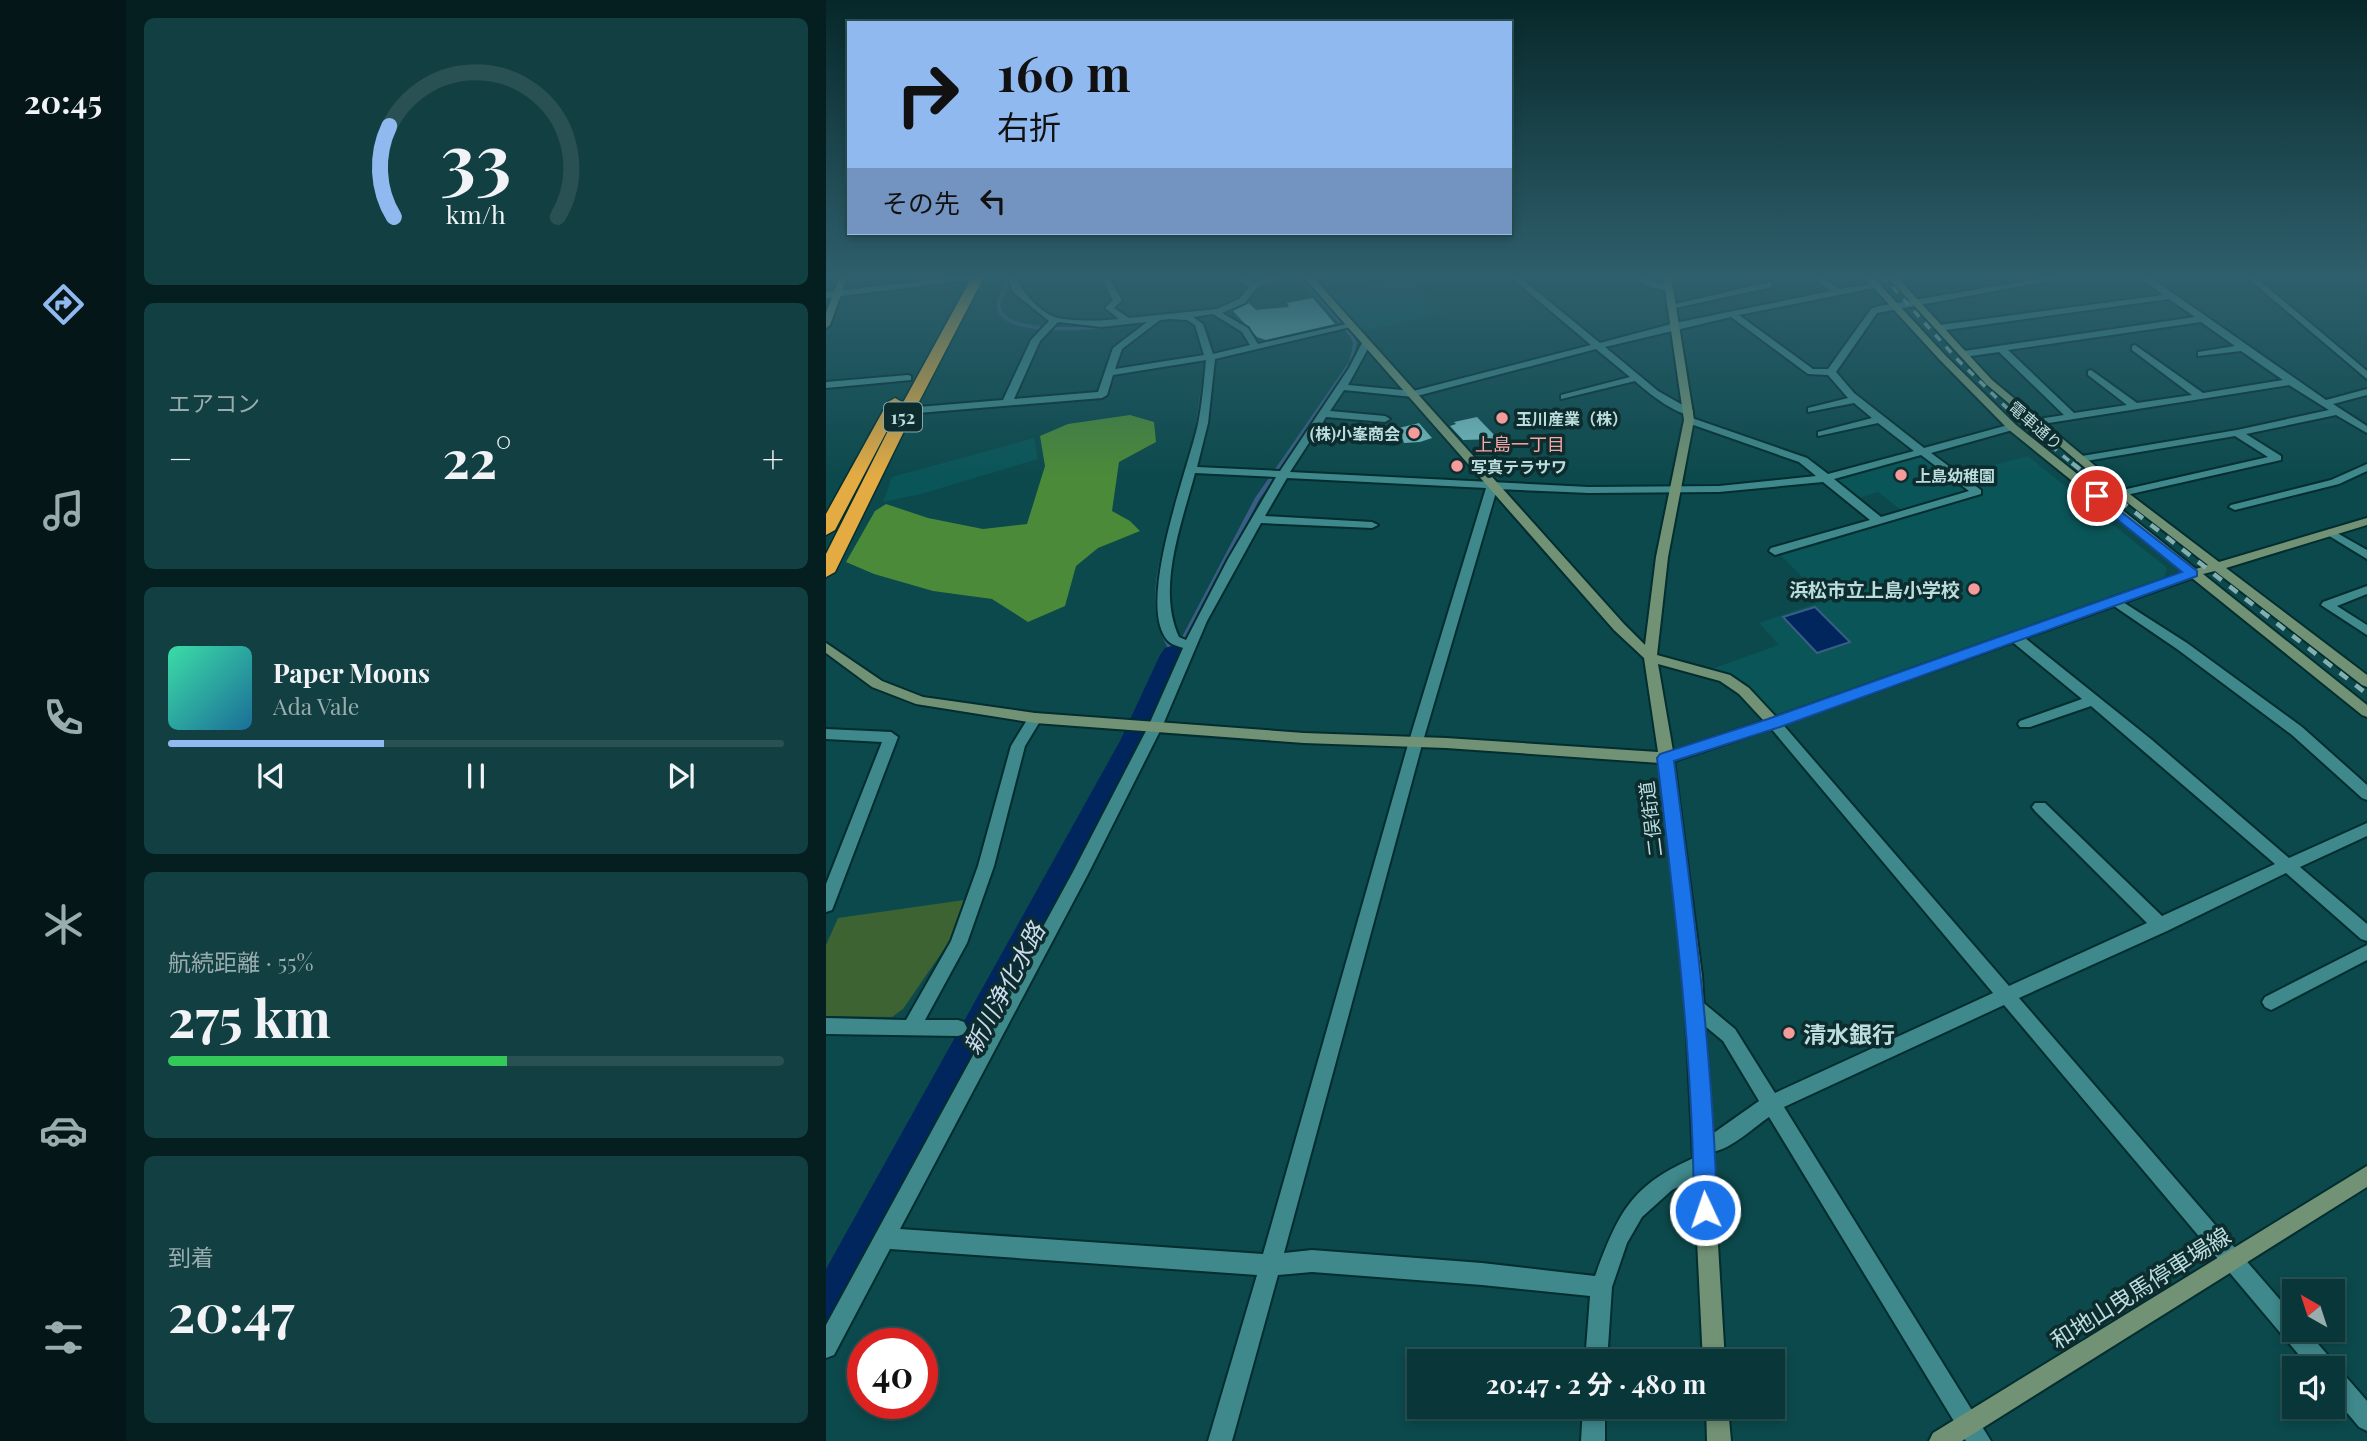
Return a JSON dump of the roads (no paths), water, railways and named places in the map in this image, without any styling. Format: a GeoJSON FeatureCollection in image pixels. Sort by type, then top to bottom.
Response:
{"type":"FeatureCollection","features":[{"type":"Feature","properties":{"kind":"highway","name":"152"},"geometry":{"type":"LineString","coordinates":[[826,530],[930,342]]}},
{"type":"Feature","properties":{"kind":"highway","name":"152"},"geometry":{"type":"LineString","coordinates":[[829,567],[939,342]]}},
{"type":"Feature","properties":{"kind":"street"},"geometry":{"type":"LineString","coordinates":[[1007,403],[1038,342]]}},
{"type":"Feature","properties":{"kind":"street"},"geometry":{"type":"LineString","coordinates":[[906,411],[1102,395],[1118,348],[1126,342]]}},
{"type":"Feature","properties":{"kind":"street"},"geometry":{"type":"LineString","coordinates":[[1183,644],[1165,621],[1162,593],[1171,545],[1203,423],[1210,357],[1205,342]]}},
{"type":"Feature","properties":{"kind":"street"},"geometry":{"type":"LineString","coordinates":[[1253,342],[1256,346]]}},
{"type":"Feature","properties":{"kind":"street"},"geometry":{"type":"LineString","coordinates":[[1110,373],[1210,357],[1274,342]]}},
{"type":"Feature","properties":{"kind":"street"},"geometry":{"type":"LineString","coordinates":[[1596,342],[1655,393],[1689,416],[1803,460],[1879,521]]}},
{"type":"Feature","properties":{"kind":"street"},"geometry":{"type":"LineString","coordinates":[[1341,387],[1413,394],[1610,342]]}},
{"type":"Feature","properties":{"kind":"street","name":"二俣街道"},"geometry":{"type":"LineString","coordinates":[[1678,342],[1689,416],[1662,557],[1650,657],[1666,758],[1692,963],[1713,1349]]}},
{"type":"Feature","properties":{"kind":"street"},"geometry":{"type":"LineString","coordinates":[[1770,342],[1811,372],[1830,372]]}},
{"type":"Feature","properties":{"kind":"street"},"geometry":{"type":"LineString","coordinates":[[1775,551],[1977,492],[1854,400],[1831,378],[1830,372],[1851,342]]}},
{"type":"Feature","properties":{"kind":"street","name":"電車通り"},"geometry":{"type":"LineString","coordinates":[[1928,342],[2012,428],[2367,712]]}},
{"type":"Feature","properties":{"kind":"street","name":"電車通り"},"geometry":{"type":"LineString","coordinates":[[1953,342],[1989,382],[2080,459],[2367,682]]}},
{"type":"Feature","properties":{"kind":"street"},"geometry":{"type":"LineString","coordinates":[[1964,354],[2047,342]]}},
{"type":"Feature","properties":{"kind":"street"},"geometry":{"type":"LineString","coordinates":[[2234,342],[2367,430]]}},
{"type":"Feature","properties":{"kind":"street"},"geometry":{"type":"LineString","coordinates":[[2327,342],[2367,376]]}},
{"type":"Feature","properties":{"kind":"street"},"geometry":{"type":"LineString","coordinates":[[826,1347],[1080,874],[1152,727],[1183,644],[1207,611],[1258,519],[1276,476],[1312,432],[1366,344],[1619,627],[1650,657],[1726,678],[1744,691],[1774,723],[2314,1356]]}},
{"type":"Feature","properties":{"kind":"street"},"geometry":{"type":"LineString","coordinates":[[2135,348],[2202,397]]}},
{"type":"Feature","properties":{"kind":"street"},"geometry":{"type":"LineString","coordinates":[[2201,354],[2242,348]]}},
{"type":"Feature","properties":{"kind":"street"},"geometry":{"type":"LineString","coordinates":[[2002,349],[2073,417]]}},
{"type":"Feature","properties":{"kind":"street"},"geometry":{"type":"LineString","coordinates":[[2091,373],[2136,407]]}},
{"type":"Feature","properties":{"kind":"street"},"geometry":{"type":"LineString","coordinates":[[1564,397],[1636,377]]}},
{"type":"Feature","properties":{"kind":"street"},"geometry":{"type":"LineString","coordinates":[[826,385],[908,378]]}},
{"type":"Feature","properties":{"kind":"street"},"geometry":{"type":"LineString","coordinates":[[2036,422],[2291,382]]}},
{"type":"Feature","properties":{"kind":"street"},"geometry":{"type":"LineString","coordinates":[[2326,403],[2367,392]]}},
{"type":"Feature","properties":{"kind":"street"},"geometry":{"type":"LineString","coordinates":[[1812,410],[1854,400]]}},
{"type":"Feature","properties":{"kind":"street"},"geometry":{"type":"LineString","coordinates":[[2080,459],[2236,433],[2336,412]]}},
{"type":"Feature","properties":{"kind":"street"},"geometry":{"type":"LineString","coordinates":[[1324,414],[1385,419]]}},
{"type":"Feature","properties":{"kind":"street"},"geometry":{"type":"LineString","coordinates":[[1822,434],[1880,419]]}},
{"type":"Feature","properties":{"kind":"street"},"geometry":{"type":"LineString","coordinates":[[1192,470],[1590,490],[1674,491],[1827,478],[2012,428]]}},
{"type":"Feature","properties":{"kind":"street"},"geometry":{"type":"LineString","coordinates":[[1312,432],[1394,441]]}},
{"type":"Feature","properties":{"kind":"street"},"geometry":{"type":"LineString","coordinates":[[2122,493],[2277,458],[2236,433]]}},
{"type":"Feature","properties":{"kind":"street"},"geometry":{"type":"LineString","coordinates":[[2235,507],[2335,482],[2367,467]]}},
{"type":"Feature","properties":{"kind":"street"},"geometry":{"type":"LineString","coordinates":[[1220,1441],[1416,741],[1493,484]]}},
{"type":"Feature","properties":{"kind":"street"},"geometry":{"type":"LineString","coordinates":[[1258,519],[1372,525]]}},
{"type":"Feature","properties":{"kind":"street"},"geometry":{"type":"LineString","coordinates":[[826,647],[877,684],[922,701],[1035,718],[1304,738],[1416,741],[1666,758],[1774,723],[2192,573],[2367,522]]}},
{"type":"Feature","properties":{"kind":"street"},"geometry":{"type":"LineString","coordinates":[[2330,532],[2367,555]]}},
{"type":"Feature","properties":{"kind":"street"},"geometry":{"type":"LineString","coordinates":[[2367,590],[2327,605],[2367,631]]}},
{"type":"Feature","properties":{"kind":"street"},"geometry":{"type":"LineString","coordinates":[[2115,601],[2182,646],[2287,724],[2367,794]]}},
{"type":"Feature","properties":{"kind":"street"},"geometry":{"type":"LineString","coordinates":[[2015,637],[2367,934]]}},
{"type":"Feature","properties":{"kind":"street"},"geometry":{"type":"LineString","coordinates":[[2025,724],[2092,700]]}},
{"type":"Feature","properties":{"kind":"street"},"geometry":{"type":"LineString","coordinates":[[911,1028],[959,943],[986,866],[1018,746],[1035,718]]}},
{"type":"Feature","properties":{"kind":"street"},"geometry":{"type":"LineString","coordinates":[[826,734],[891,737],[826,905]]}},
{"type":"Feature","properties":{"kind":"street"},"geometry":{"type":"LineString","coordinates":[[2040,807],[2161,926]]}},
{"type":"Feature","properties":{"kind":"street"},"geometry":{"type":"LineString","coordinates":[[1597,1349],[1601,1287],[1605,1269],[1634,1210],[1719,1140],[1773,1103],[2367,829]]}},
{"type":"Feature","properties":{"kind":"street"},"geometry":{"type":"LineString","coordinates":[[2272,1002],[2367,952]]}},
{"type":"Feature","properties":{"kind":"street"},"geometry":{"type":"LineString","coordinates":[[1694,1006],[1730,1035],[1974,1433]]}},
{"type":"Feature","properties":{"kind":"street"},"geometry":{"type":"LineString","coordinates":[[826,1026],[958,1028]]}},
{"type":"Feature","properties":{"kind":"street","name":"和地山曳馬停車場線"},"geometry":{"type":"LineString","coordinates":[[1941,1441],[1974,1433],[2231,1261],[2367,1176]]}},
{"type":"Feature","properties":{"kind":"street"},"geometry":{"type":"LineString","coordinates":[[883,1238],[1269,1265],[1312,1261],[1482,1274],[1601,1287]]}},
{"type":"Feature","properties":{"kind":"street"},"geometry":{"type":"LineString","coordinates":[[2345,1393],[2367,1419]]}},
{"type":"Feature","properties":{"kind":"street"},"geometry":{"type":"LineString","coordinates":[[1593,1441],[1594,1419]]}},
{"type":"Feature","properties":{"kind":"street"},"geometry":{"type":"LineString","coordinates":[[1718,1419],[1719,1441]]}},
{"type":"Feature","properties":{"kind":"water"},"geometry":{"type":"Polygon","coordinates":[[[1815,607],[1850,642],[1817,653],[1783,617],[1815,607]]]}},
{"type":"Feature","properties":{"kind":"waterway"},"geometry":{"type":"LineString","coordinates":[[1280,465],[1351,362],[1355,342]]}},
{"type":"Feature","properties":{"kind":"waterway"},"geometry":{"type":"LineString","coordinates":[[1196,436],[1206,364]]}},
{"type":"Feature","properties":{"kind":"waterway"},"geometry":{"type":"LineString","coordinates":[[1165,547],[1157,603],[1162,629],[1175,655],[1257,499],[1282,463]]}},
{"type":"Feature","properties":{"kind":"waterway","name":"新川浄化水路"},"geometry":{"type":"LineString","coordinates":[[826,1318],[1136,741],[1175,655]]}},
{"type":"Feature","properties":{"kind":"railway"},"geometry":{"type":"LineString","coordinates":[[1942,342],[2009,410],[2074,465]]}},
{"type":"Feature","properties":{"kind":"railway"},"geometry":{"type":"LineString","coordinates":[[2072,463],[2367,694]]}},
{"type":"Feature","properties":{"kind":"place","name":"玉川産業（株）"},"geometry":{"type":"Point","coordinates":[1502,418]}},
{"type":"Feature","properties":{"kind":"place","name":"(株)小峯商会"},"geometry":{"type":"Point","coordinates":[1414,433]}},
{"type":"Feature","properties":{"kind":"place","name":"写真テラサワ"},"geometry":{"type":"Point","coordinates":[1457,466]}},
{"type":"Feature","properties":{"kind":"place","name":"上島幼稚園"},"geometry":{"type":"Point","coordinates":[1901,475]}},
{"type":"Feature","properties":{"kind":"place","name":"浜松市立上島小学校"},"geometry":{"type":"Point","coordinates":[1974,589]}},
{"type":"Feature","properties":{"kind":"place","name":"清水銀行"},"geometry":{"type":"Point","coordinates":[1789,1033]}},
{"type":"Feature","properties":{"kind":"district","name":"上島一丁目"},"geometry":{"type":"Point","coordinates":[1520,444]}}]}
